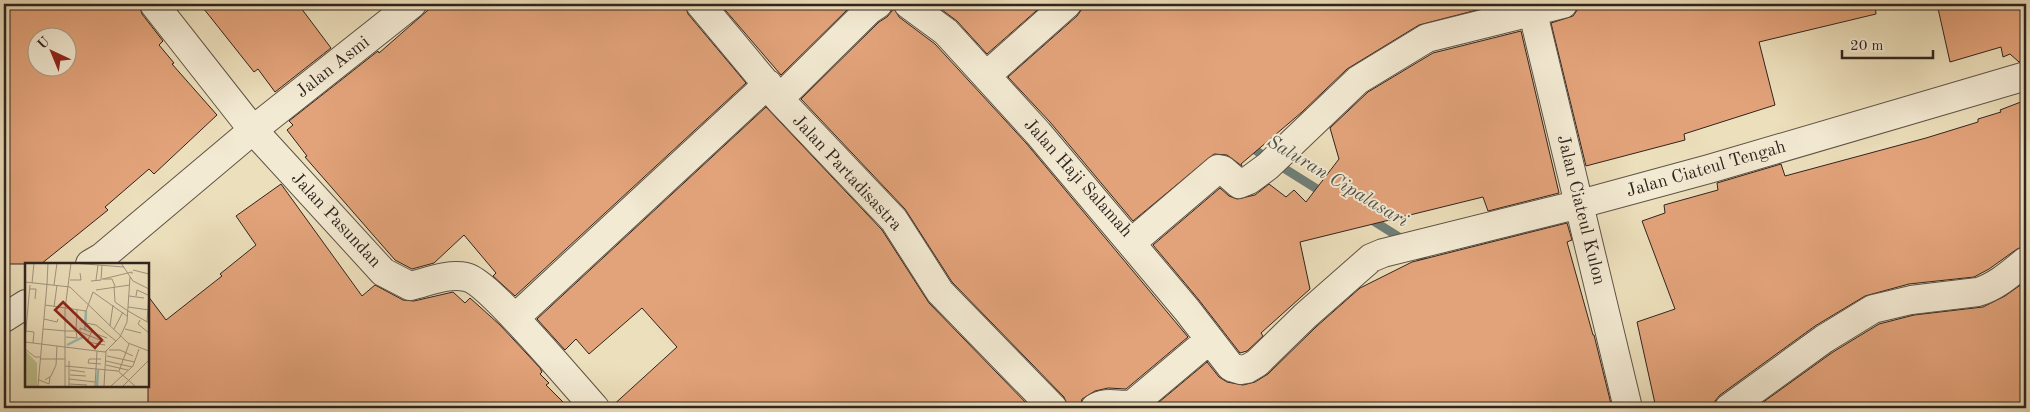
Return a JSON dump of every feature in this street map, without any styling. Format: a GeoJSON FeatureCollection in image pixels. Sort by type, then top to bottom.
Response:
{"type":"FeatureCollection","features":[{"type":"Feature","properties":{"kind":"street","name":"Jalan Pasundan"},"geometry":{"type":"LineString","coordinates":[[154,4],[253,130],[383,272],[410,286],[449,276],[468,277],[482,286],[515,318],[595,408]]}},
{"type":"Feature","properties":{"kind":"street","name":"Jalan Asmi"},"geometry":{"type":"LineString","coordinates":[[92,263],[102,257],[253,130],[412,4]]}},
{"type":"Feature","properties":{"kind":"street","name":"Jalan Partadisastra"},"geometry":{"type":"LineString","coordinates":[[700,4],[773,91],[894,220],[940,292],[1053,408]]}},
{"type":"Feature","properties":{"kind":"street"},"geometry":{"type":"LineString","coordinates":[[515,318],[773,91],[878,4]]}},
{"type":"Feature","properties":{"kind":"street","name":"Jalan Haji Salamah"},"geometry":{"type":"LineString","coordinates":[[908,4],[946,32],[1038,133],[1131,243],[1218,169],[1223,170],[1241,184],[1276,158],[1358,80],[1427,38],[1533,13]]}},
{"type":"Feature","properties":{"kind":"street"},"geometry":{"type":"LineString","coordinates":[[986,76],[1067,4]]}},
{"type":"Feature","properties":{"kind":"street"},"geometry":{"type":"LineString","coordinates":[[1533,13],[1563,4]]}},
{"type":"Feature","properties":{"kind":"street","name":"Jalan Ciateul Kulon"},"geometry":{"type":"LineString","coordinates":[[1533,13],[1628,408]]}},
{"type":"Feature","properties":{"kind":"street","name":"Jalan Ciateul Tengah"},"geometry":{"type":"LineString","coordinates":[[1131,243],[1188,310],[1209,340],[1232,367],[1241,370],[1248,369],[1257,363],[1305,316],[1371,258],[1402,248],[1580,204],[1709,169],[2026,76]]}},
{"type":"Feature","properties":{"kind":"street"},"geometry":{"type":"LineString","coordinates":[[1729,408],[1824,339],[1873,309],[1911,300],[1984,290],[2002,280],[2026,261]]}},
{"type":"Feature","properties":{"kind":"street"},"geometry":{"type":"LineString","coordinates":[[4,318],[25,305]]}},
{"type":"Feature","properties":{"kind":"street"},"geometry":{"type":"LineString","coordinates":[[1096,408],[1107,404],[1124,406],[1133,404],[1209,340]]}},
{"type":"Feature","properties":{"kind":"building"},"geometry":{"type":"Polygon","coordinates":[[[4,4],[139,4],[142,14],[163,41],[159,45],[174,63],[172,64],[217,115],[154,174],[149,169],[105,207],[108,210],[42,263],[4,264],[4,4]]]}},
{"type":"Feature","properties":{"kind":"building"},"geometry":{"type":"Polygon","coordinates":[[[200,4],[298,4],[331,48],[275,92],[258,69],[254,72],[200,4]]]}},
{"type":"Feature","properties":{"kind":"building"},"geometry":{"type":"Polygon","coordinates":[[[435,4],[685,4],[688,14],[746,83],[515,296],[493,276],[496,273],[464,235],[434,263],[412,269],[395,260],[305,157],[307,156],[287,130],[293,125],[289,121],[378,51],[379,53],[435,4]]]}},
{"type":"Feature","properties":{"kind":"building"},"geometry":{"type":"Polygon","coordinates":[[[720,4],[853,4],[781,75],[720,4]]]}},
{"type":"Feature","properties":{"kind":"building"},"geometry":{"type":"Polygon","coordinates":[[[934,4],[1044,4],[987,54],[957,21],[934,4]]]}},
{"type":"Feature","properties":{"kind":"building"},"geometry":{"type":"Polygon","coordinates":[[[1082,4],[1500,4],[1419,25],[1347,69],[1302,112],[1241,164],[1242,166],[1227,155],[1214,154],[1133,221],[1050,122],[1008,77],[1077,16],[1082,9],[1082,4]]]}},
{"type":"Feature","properties":{"kind":"building"},"geometry":{"type":"Polygon","coordinates":[[[1578,4],[1875,4],[1876,14],[1759,42],[1775,105],[1684,134],[1685,140],[1586,166],[1551,23],[1573,16],[1578,9],[1578,4]]]}},
{"type":"Feature","properties":{"kind":"building"},"geometry":{"type":"Polygon","coordinates":[[[1937,4],[2026,4],[2026,61],[2019,62],[2010,54],[2003,57],[2001,47],[1950,62],[1937,4]]]}},
{"type":"Feature","properties":{"kind":"building"},"geometry":{"type":"Polygon","coordinates":[[[893,6],[899,17],[935,44],[1026,143],[1188,337],[1126,389],[1108,388],[1095,391],[1082,399],[1080,408],[1068,408],[1064,397],[952,282],[905,209],[801,99],[879,22],[887,17],[892,11],[893,6]]]}},
{"type":"Feature","properties":{"kind":"building"},"geometry":{"type":"Polygon","coordinates":[[[1521,31],[1559,193],[1488,211],[1483,197],[1300,242],[1310,289],[1261,333],[1263,336],[1247,351],[1240,353],[1153,245],[1220,188],[1229,196],[1237,199],[1255,195],[1269,184],[1286,197],[1294,190],[1306,202],[1339,159],[1330,128],[1368,92],[1433,53],[1521,31]]]}},
{"type":"Feature","properties":{"kind":"building"},"geometry":{"type":"Polygon","coordinates":[[[2026,100],[2026,246],[2017,249],[1974,277],[1909,284],[1865,296],[1815,326],[1720,395],[1715,401],[1714,408],[1656,408],[1637,322],[1675,309],[1642,221],[1665,213],[1664,205],[1718,190],[1717,183],[1781,164],[1785,176],[1978,122],[1978,119],[2001,112],[2000,110],[2026,100]]]}},
{"type":"Feature","properties":{"kind":"building"},"geometry":{"type":"Polygon","coordinates":[[[766,107],[882,230],[929,303],[1031,408],[610,408],[677,347],[642,308],[589,354],[576,339],[565,350],[537,319],[766,107]]]}},
{"type":"Feature","properties":{"kind":"building"},"geometry":{"type":"Polygon","coordinates":[[[281,184],[362,296],[375,285],[403,300],[414,301],[453,292],[465,303],[470,298],[500,325],[540,368],[542,372],[540,374],[549,383],[546,385],[569,408],[148,408],[149,297],[166,320],[222,276],[220,274],[256,245],[236,216],[281,184]]]}},
{"type":"Feature","properties":{"kind":"building"},"geometry":{"type":"Polygon","coordinates":[[[1567,223],[1572,240],[1567,242],[1594,335],[1612,408],[1152,408],[1207,362],[1219,377],[1227,382],[1243,385],[1255,382],[1268,374],[1316,327],[1360,288],[1412,262],[1567,223]]]}},
{"type":"Feature","properties":{"kind":"building"},"geometry":{"type":"Polygon","coordinates":[[[2026,281],[2026,408],[1755,408],[1833,352],[1879,324],[1914,315],[1983,307],[2005,296],[2026,281]]]}},
{"type":"Feature","properties":{"kind":"waterway","name":"Saluran Cipalasari"},"geometry":{"type":"LineString","coordinates":[[1247,145],[1325,194]]}},
{"type":"Feature","properties":{"kind":"waterway","name":"Saluran Cipalasari"},"geometry":{"type":"LineString","coordinates":[[1367,217],[1399,237],[1431,268]]}}]}
